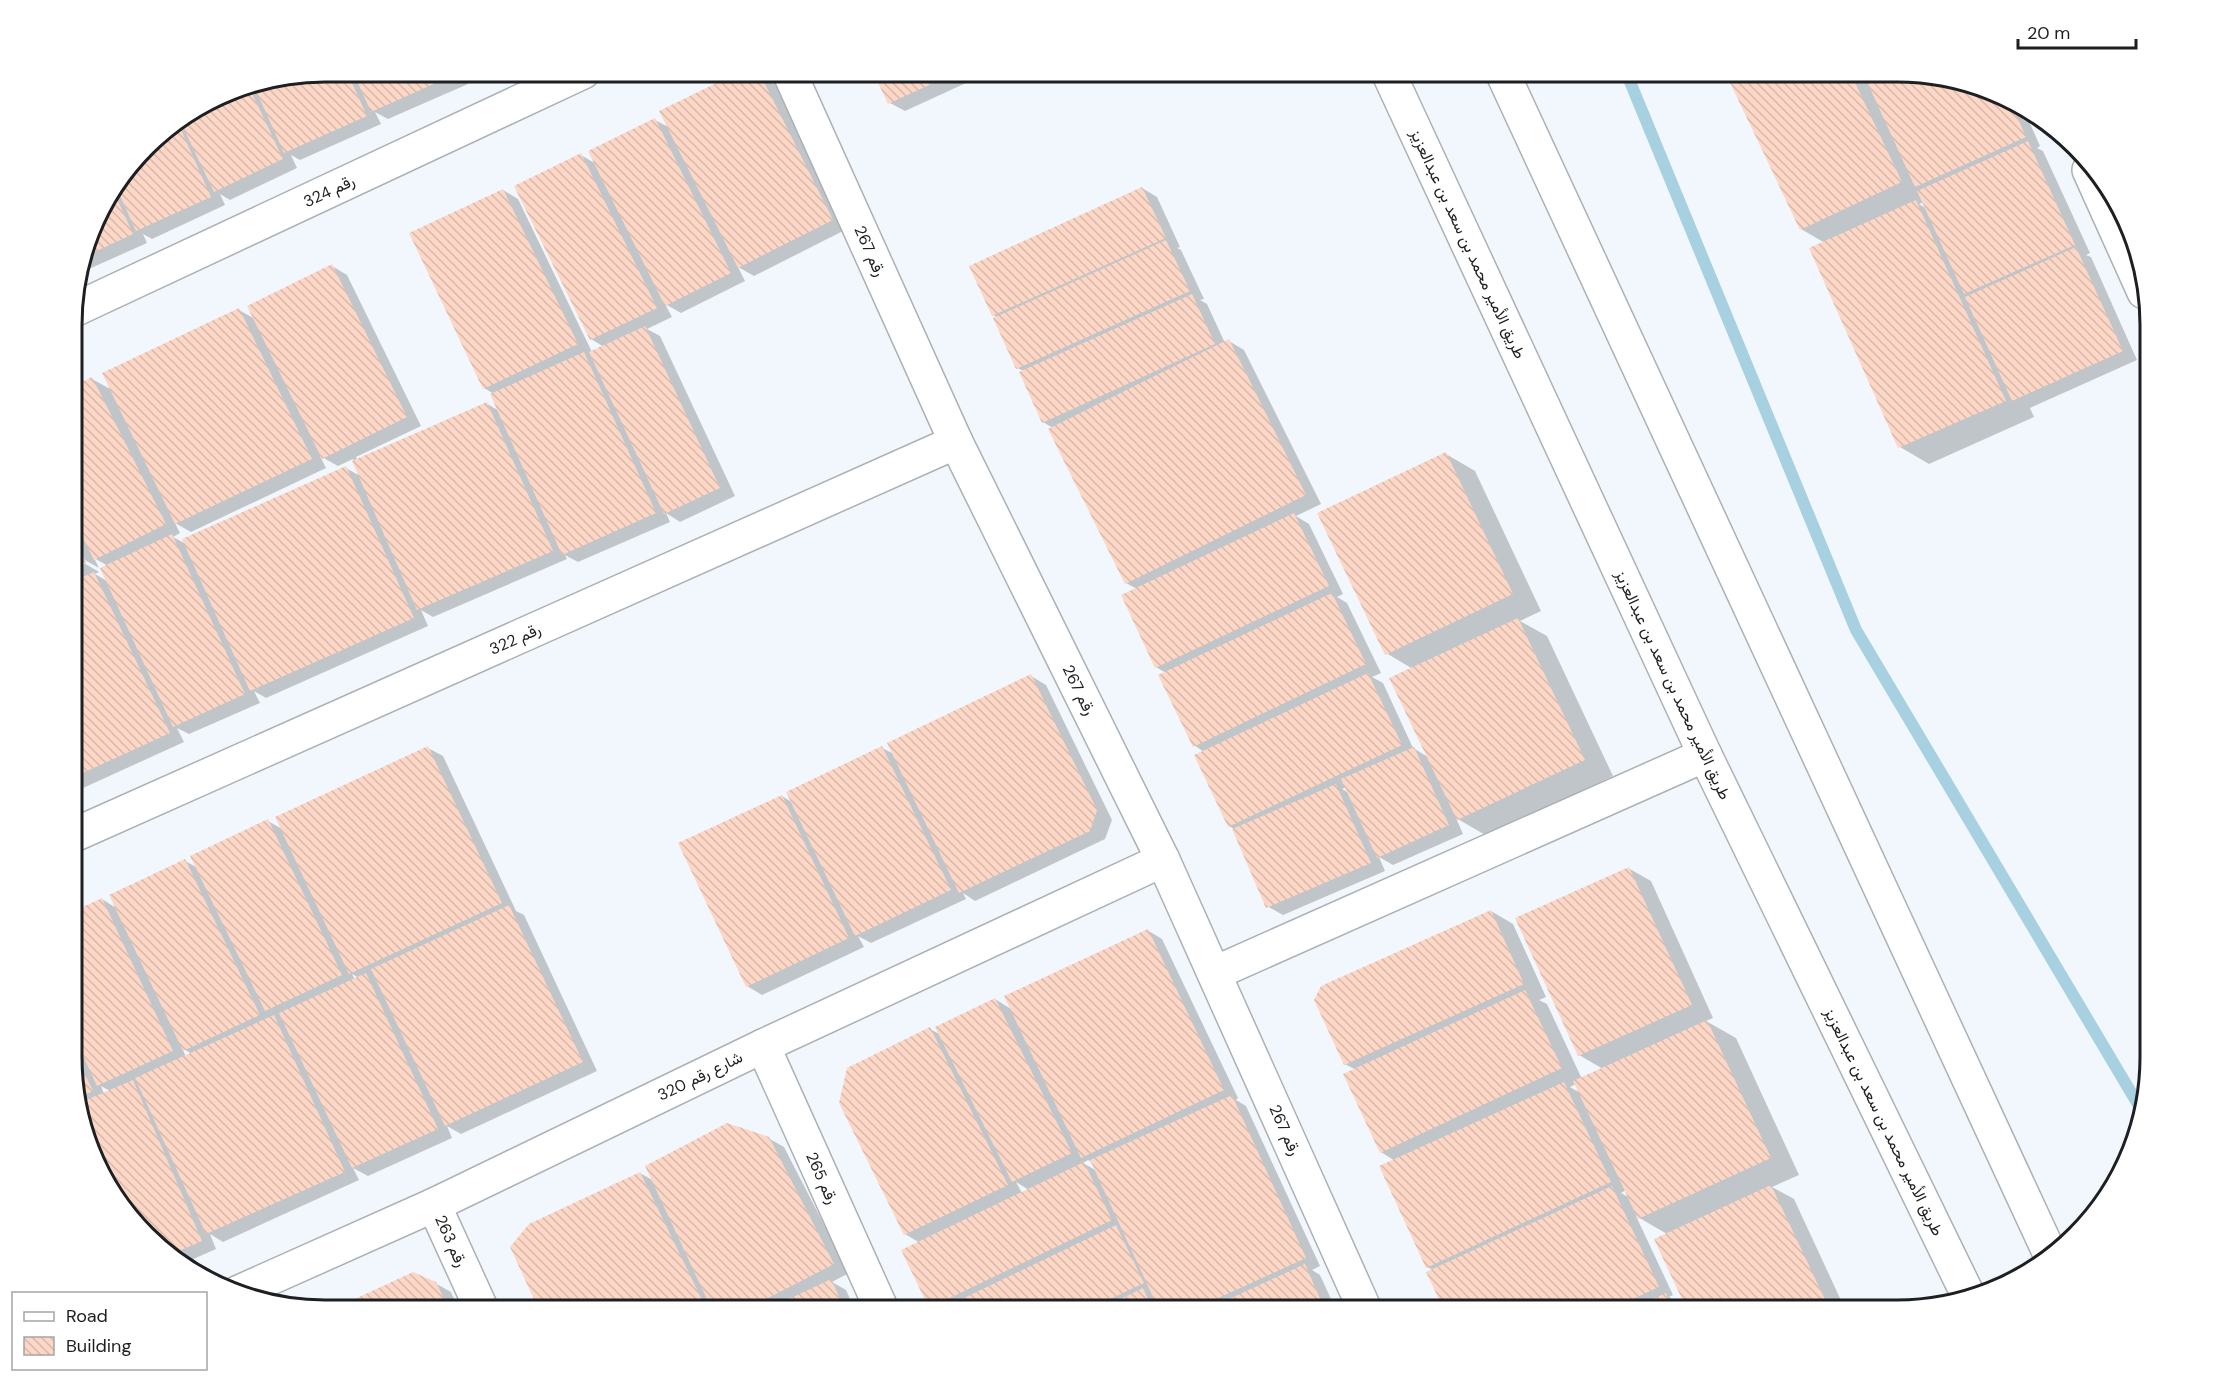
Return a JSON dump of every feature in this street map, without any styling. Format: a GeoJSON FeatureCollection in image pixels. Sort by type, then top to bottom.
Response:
{"type":"FeatureCollection","features":[{"type":"Feature","properties":{"kind":"street","name":"رقم 324"},"geometry":{"type":"LineString","coordinates":[[84,306],[562,82]]}},
{"type":"Feature","properties":{"kind":"street","name":"رقم 267"},"geometry":{"type":"LineString","coordinates":[[794,82],[956,442],[1163,860],[1361,1300]]}},
{"type":"Feature","properties":{"kind":"street","name":"طريق الأمير محمد بن سعد بن عبدالعزيز"},"geometry":{"type":"LineString","coordinates":[[1393,82],[1705,755],[1965,1289]]}},
{"type":"Feature","properties":{"kind":"street"},"geometry":{"type":"LineString","coordinates":[[1507,82],[2047,1247]]}},
{"type":"Feature","properties":{"kind":"street"},"geometry":{"type":"LineString","coordinates":[[2099,193],[2131,263]]}},
{"type":"Feature","properties":{"kind":"street","name":"رقم 322"},"geometry":{"type":"LineString","coordinates":[[82,831],[956,442]]}},
{"type":"Feature","properties":{"kind":"street"},"geometry":{"type":"LineString","coordinates":[[1215,973],[1705,755]]}},
{"type":"Feature","properties":{"kind":"street","name":"شارع رقم 320"},"geometry":{"type":"LineString","coordinates":[[249,1287],[434,1204],[763,1046],[1163,860]]}},
{"type":"Feature","properties":{"kind":"street","name":"رقم 265"},"geometry":{"type":"LineString","coordinates":[[763,1046],[877,1300]]}},
{"type":"Feature","properties":{"kind":"street","name":"رقم 263"},"geometry":{"type":"LineString","coordinates":[[434,1204],[477,1300]]}},
{"type":"Feature","properties":{"kind":"building"},"geometry":{"type":"Polygon","coordinates":[[[352,82],[367,116],[284,153],[257,93],[310,83],[352,82]]]}},
{"type":"Feature","properties":{"kind":"building"},"geometry":{"type":"Polygon","coordinates":[[[358,82],[438,82],[371,112],[358,82]]]}},
{"type":"Feature","properties":{"kind":"building"},"geometry":{"type":"Polygon","coordinates":[[[718,82],[764,82],[833,220],[738,268],[659,111],[718,82]]]}},
{"type":"Feature","properties":{"kind":"building"},"geometry":{"type":"Polygon","coordinates":[[[878,82],[935,82],[888,104],[878,82]]]}},
{"type":"Feature","properties":{"kind":"building"},"geometry":{"type":"Polygon","coordinates":[[[1730,82],[1855,82],[1902,182],[1800,230],[1730,82]]]}},
{"type":"Feature","properties":{"kind":"building"},"geometry":{"type":"Polygon","coordinates":[[[1872,82],[1912,83],[1944,87],[1974,95],[2016,114],[2026,137],[1915,187],[1868,84],[1872,82]]]}},
{"type":"Feature","properties":{"kind":"building"},"geometry":{"type":"Polygon","coordinates":[[[252,94],[283,159],[214,192],[184,129],[204,115],[252,94]]]}},
{"type":"Feature","properties":{"kind":"building"},"geometry":{"type":"Polygon","coordinates":[[[655,118],[731,273],[665,306],[588,151],[655,118]]]}},
{"type":"Feature","properties":{"kind":"building"},"geometry":{"type":"Polygon","coordinates":[[[181,131],[211,197],[136,231],[120,196],[143,165],[181,131]]]}},
{"type":"Feature","properties":{"kind":"building"},"geometry":{"type":"Polygon","coordinates":[[[2028,141],[2075,245],[1964,294],[1917,191],[2028,141]]]}},
{"type":"Feature","properties":{"kind":"building"},"geometry":{"type":"Polygon","coordinates":[[[581,153],[657,308],[590,340],[514,186],[581,153]]]}},
{"type":"Feature","properties":{"kind":"building"},"geometry":{"type":"Polygon","coordinates":[[[1142,187],[1166,238],[992,316],[969,266],[1142,187]]]}},
{"type":"Feature","properties":{"kind":"building"},"geometry":{"type":"Polygon","coordinates":[[[503,189],[578,344],[483,389],[409,233],[503,189]]]}},
{"type":"Feature","properties":{"kind":"building"},"geometry":{"type":"Polygon","coordinates":[[[118,200],[133,234],[94,252],[118,200]]]}},
{"type":"Feature","properties":{"kind":"building"},"geometry":{"type":"Polygon","coordinates":[[[1916,200],[2006,401],[1898,448],[1809,248],[1916,200]]]}},
{"type":"Feature","properties":{"kind":"building"},"geometry":{"type":"Polygon","coordinates":[[[1166,240],[1190,291],[1016,369],[993,318],[1166,240]]]}},
{"type":"Feature","properties":{"kind":"building"},"geometry":{"type":"Polygon","coordinates":[[[2076,247],[2123,351],[2012,401],[1965,297],[2076,247]]]}},
{"type":"Feature","properties":{"kind":"building"},"geometry":{"type":"Polygon","coordinates":[[[332,264],[407,417],[322,459],[247,306],[332,264]]]}},
{"type":"Feature","properties":{"kind":"building"},"geometry":{"type":"Polygon","coordinates":[[[1192,294],[1215,344],[1042,423],[1019,372],[1192,294]]]}},
{"type":"Feature","properties":{"kind":"building"},"geometry":{"type":"Polygon","coordinates":[[[239,308],[312,459],[175,524],[102,373],[239,308]]]}},
{"type":"Feature","properties":{"kind":"building"},"geometry":{"type":"Polygon","coordinates":[[[645,326],[720,488],[664,514],[589,352],[645,326]]]}},
{"type":"Feature","properties":{"kind":"building"},"geometry":{"type":"Polygon","coordinates":[[[1229,339],[1306,495],[1125,584],[1048,429],[1229,339]]]}},
{"type":"Feature","properties":{"kind":"building"},"geometry":{"type":"Polygon","coordinates":[[[584,352],[656,513],[562,555],[490,394],[584,352]]]}},
{"type":"Feature","properties":{"kind":"building"},"geometry":{"type":"Polygon","coordinates":[[[92,377],[166,524],[94,560],[82,536],[82,382],[92,377]]]}},
{"type":"Feature","properties":{"kind":"building"},"geometry":{"type":"Polygon","coordinates":[[[487,402],[553,551],[417,610],[352,461],[487,402]]]}},
{"type":"Feature","properties":{"kind":"building"},"geometry":{"type":"Polygon","coordinates":[[[1446,452],[1513,594],[1385,655],[1317,513],[1446,452]]]}},
{"type":"Feature","properties":{"kind":"building"},"geometry":{"type":"Polygon","coordinates":[[[346,466],[414,618],[250,691],[182,539],[346,466]]]}},
{"type":"Feature","properties":{"kind":"building"},"geometry":{"type":"Polygon","coordinates":[[[1294,513],[1329,586],[1155,668],[1121,595],[1294,513]]]}},
{"type":"Feature","properties":{"kind":"building"},"geometry":{"type":"Polygon","coordinates":[[[172,534],[245,694],[173,727],[100,568],[172,534]]]}},
{"type":"Feature","properties":{"kind":"building"},"geometry":{"type":"Polygon","coordinates":[[[94,572],[170,733],[82,773],[82,577],[94,572]]]}},
{"type":"Feature","properties":{"kind":"building"},"geometry":{"type":"Polygon","coordinates":[[[1332,593],[1366,664],[1193,747],[1158,675],[1332,593]]]}},
{"type":"Feature","properties":{"kind":"building"},"geometry":{"type":"Polygon","coordinates":[[[1518,618],[1585,760],[1457,820],[1389,678],[1518,618]]]}},
{"type":"Feature","properties":{"kind":"building"},"geometry":{"type":"Polygon","coordinates":[[[1368,673],[1402,745],[1228,827],[1194,755],[1368,673]]]}},
{"type":"Feature","properties":{"kind":"building"},"geometry":{"type":"Polygon","coordinates":[[[1031,674],[1097,810],[1090,831],[959,893],[887,743],[1031,674]]]}},
{"type":"Feature","properties":{"kind":"building"},"geometry":{"type":"Polygon","coordinates":[[[428,746],[502,903],[349,974],[275,817],[428,746]]]}},
{"type":"Feature","properties":{"kind":"building"},"geometry":{"type":"Polygon","coordinates":[[[882,746],[951,890],[855,936],[786,792],[882,746]]]}},
{"type":"Feature","properties":{"kind":"building"},"geometry":{"type":"Polygon","coordinates":[[[1414,747],[1449,825],[1377,858],[1341,779],[1414,747]]]}},
{"type":"Feature","properties":{"kind":"building"},"geometry":{"type":"Polygon","coordinates":[[[1336,784],[1371,863],[1266,908],[1232,829],[1336,784]]]}},
{"type":"Feature","properties":{"kind":"building"},"geometry":{"type":"Polygon","coordinates":[[[782,795],[849,938],[746,987],[678,843],[782,795]]]}},
{"type":"Feature","properties":{"kind":"building"},"geometry":{"type":"Polygon","coordinates":[[[268,819],[342,975],[265,1011],[190,856],[268,819]]]}},
{"type":"Feature","properties":{"kind":"building"},"geometry":{"type":"Polygon","coordinates":[[[185,859],[260,1015],[183,1051],[109,895],[185,859]]]}},
{"type":"Feature","properties":{"kind":"building"},"geometry":{"type":"Polygon","coordinates":[[[1629,867],[1692,1005],[1578,1056],[1515,918],[1629,867]]]}},
{"type":"Feature","properties":{"kind":"building"},"geometry":{"type":"Polygon","coordinates":[[[102,898],[173,1051],[97,1086],[82,1053],[82,907],[102,898]]]}},
{"type":"Feature","properties":{"kind":"building"},"geometry":{"type":"Polygon","coordinates":[[[509,905],[583,1062],[445,1126],[371,969],[509,905]]]}},
{"type":"Feature","properties":{"kind":"building"},"geometry":{"type":"Polygon","coordinates":[[[1491,910],[1524,984],[1344,1065],[1314,1000],[1321,986],[1491,910]]]}},
{"type":"Feature","properties":{"kind":"building"},"geometry":{"type":"Polygon","coordinates":[[[1148,929],[1224,1090],[1081,1158],[1004,996],[1148,929]]]}},
{"type":"Feature","properties":{"kind":"building"},"geometry":{"type":"Polygon","coordinates":[[[366,973],[438,1129],[352,1168],[279,1013],[366,973]]]}},
{"type":"Feature","properties":{"kind":"building"},"geometry":{"type":"Polygon","coordinates":[[[1525,990],[1562,1068],[1380,1153],[1343,1074],[1525,990]]]}},
{"type":"Feature","properties":{"kind":"building"},"geometry":{"type":"Polygon","coordinates":[[[995,998],[1072,1153],[1012,1182],[935,1027],[995,998]]]}},
{"type":"Feature","properties":{"kind":"building"},"geometry":{"type":"Polygon","coordinates":[[[274,1015],[345,1172],[206,1234],[135,1078],[274,1015]]]}},
{"type":"Feature","properties":{"kind":"building"},"geometry":{"type":"Polygon","coordinates":[[[1707,1020],[1771,1158],[1638,1219],[1573,1081],[1707,1020]]]}},
{"type":"Feature","properties":{"kind":"building"},"geometry":{"type":"Polygon","coordinates":[[[930,1027],[1008,1185],[904,1235],[839,1103],[847,1068],[930,1027]]]}},
{"type":"Feature","properties":{"kind":"building"},"geometry":{"type":"Polygon","coordinates":[[[83,1070],[93,1091],[86,1094],[83,1070]]]}},
{"type":"Feature","properties":{"kind":"building"},"geometry":{"type":"Polygon","coordinates":[[[133,1080],[202,1241],[180,1250],[143,1217],[115,1178],[108,1164],[95,1134],[86,1100],[133,1080]]]}},
{"type":"Feature","properties":{"kind":"building"},"geometry":{"type":"Polygon","coordinates":[[[1564,1082],[1611,1182],[1426,1268],[1379,1166],[1564,1082]]]}},
{"type":"Feature","properties":{"kind":"building"},"geometry":{"type":"Polygon","coordinates":[[[1232,1095],[1306,1258],[1214,1300],[1154,1300],[1090,1160],[1232,1095]]]}},
{"type":"Feature","properties":{"kind":"building"},"geometry":{"type":"Polygon","coordinates":[[[727,1123],[769,1137],[834,1264],[764,1300],[707,1300],[645,1166],[727,1123]]]}},
{"type":"Feature","properties":{"kind":"building"},"geometry":{"type":"Polygon","coordinates":[[[1084,1162],[1112,1220],[946,1300],[925,1300],[901,1250],[1084,1162]]]}},
{"type":"Feature","properties":{"kind":"building"},"geometry":{"type":"Polygon","coordinates":[[[640,1172],[702,1300],[534,1300],[510,1247],[529,1224],[640,1172]]]}},
{"type":"Feature","properties":{"kind":"building"},"geometry":{"type":"Polygon","coordinates":[[[1771,1185],[1825,1300],[1682,1300],[1654,1239],[1771,1185]]]}},
{"type":"Feature","properties":{"kind":"building"},"geometry":{"type":"Polygon","coordinates":[[[1612,1186],[1659,1287],[1631,1300],[1439,1300],[1426,1272],[1612,1186]]]}},
{"type":"Feature","properties":{"kind":"building"},"geometry":{"type":"Polygon","coordinates":[[[1116,1225],[1144,1283],[1108,1300],[960,1300],[1116,1225]]]}},
{"type":"Feature","properties":{"kind":"building"},"geometry":{"type":"Polygon","coordinates":[[[1305,1264],[1321,1300],[1227,1300],[1305,1264]]]}},
{"type":"Feature","properties":{"kind":"building"},"geometry":{"type":"Polygon","coordinates":[[[413,1272],[436,1282],[444,1300],[353,1300],[413,1272]]]}},
{"type":"Feature","properties":{"kind":"building"},"geometry":{"type":"Polygon","coordinates":[[[831,1279],[840,1300],[787,1300],[831,1279]]]}},
{"type":"Feature","properties":{"kind":"building"},"geometry":{"type":"Polygon","coordinates":[[[1143,1288],[1148,1300],[1118,1300],[1143,1288]]]}},
{"type":"Feature","properties":{"kind":"building"},"geometry":{"type":"Polygon","coordinates":[[[1666,1293],[1669,1300],[1651,1300],[1666,1293]]]}},
{"type":"Feature","properties":{"kind":"waterway"},"geometry":{"type":"LineString","coordinates":[[1630,82],[1856,630],[2135,1100]]}}]}
